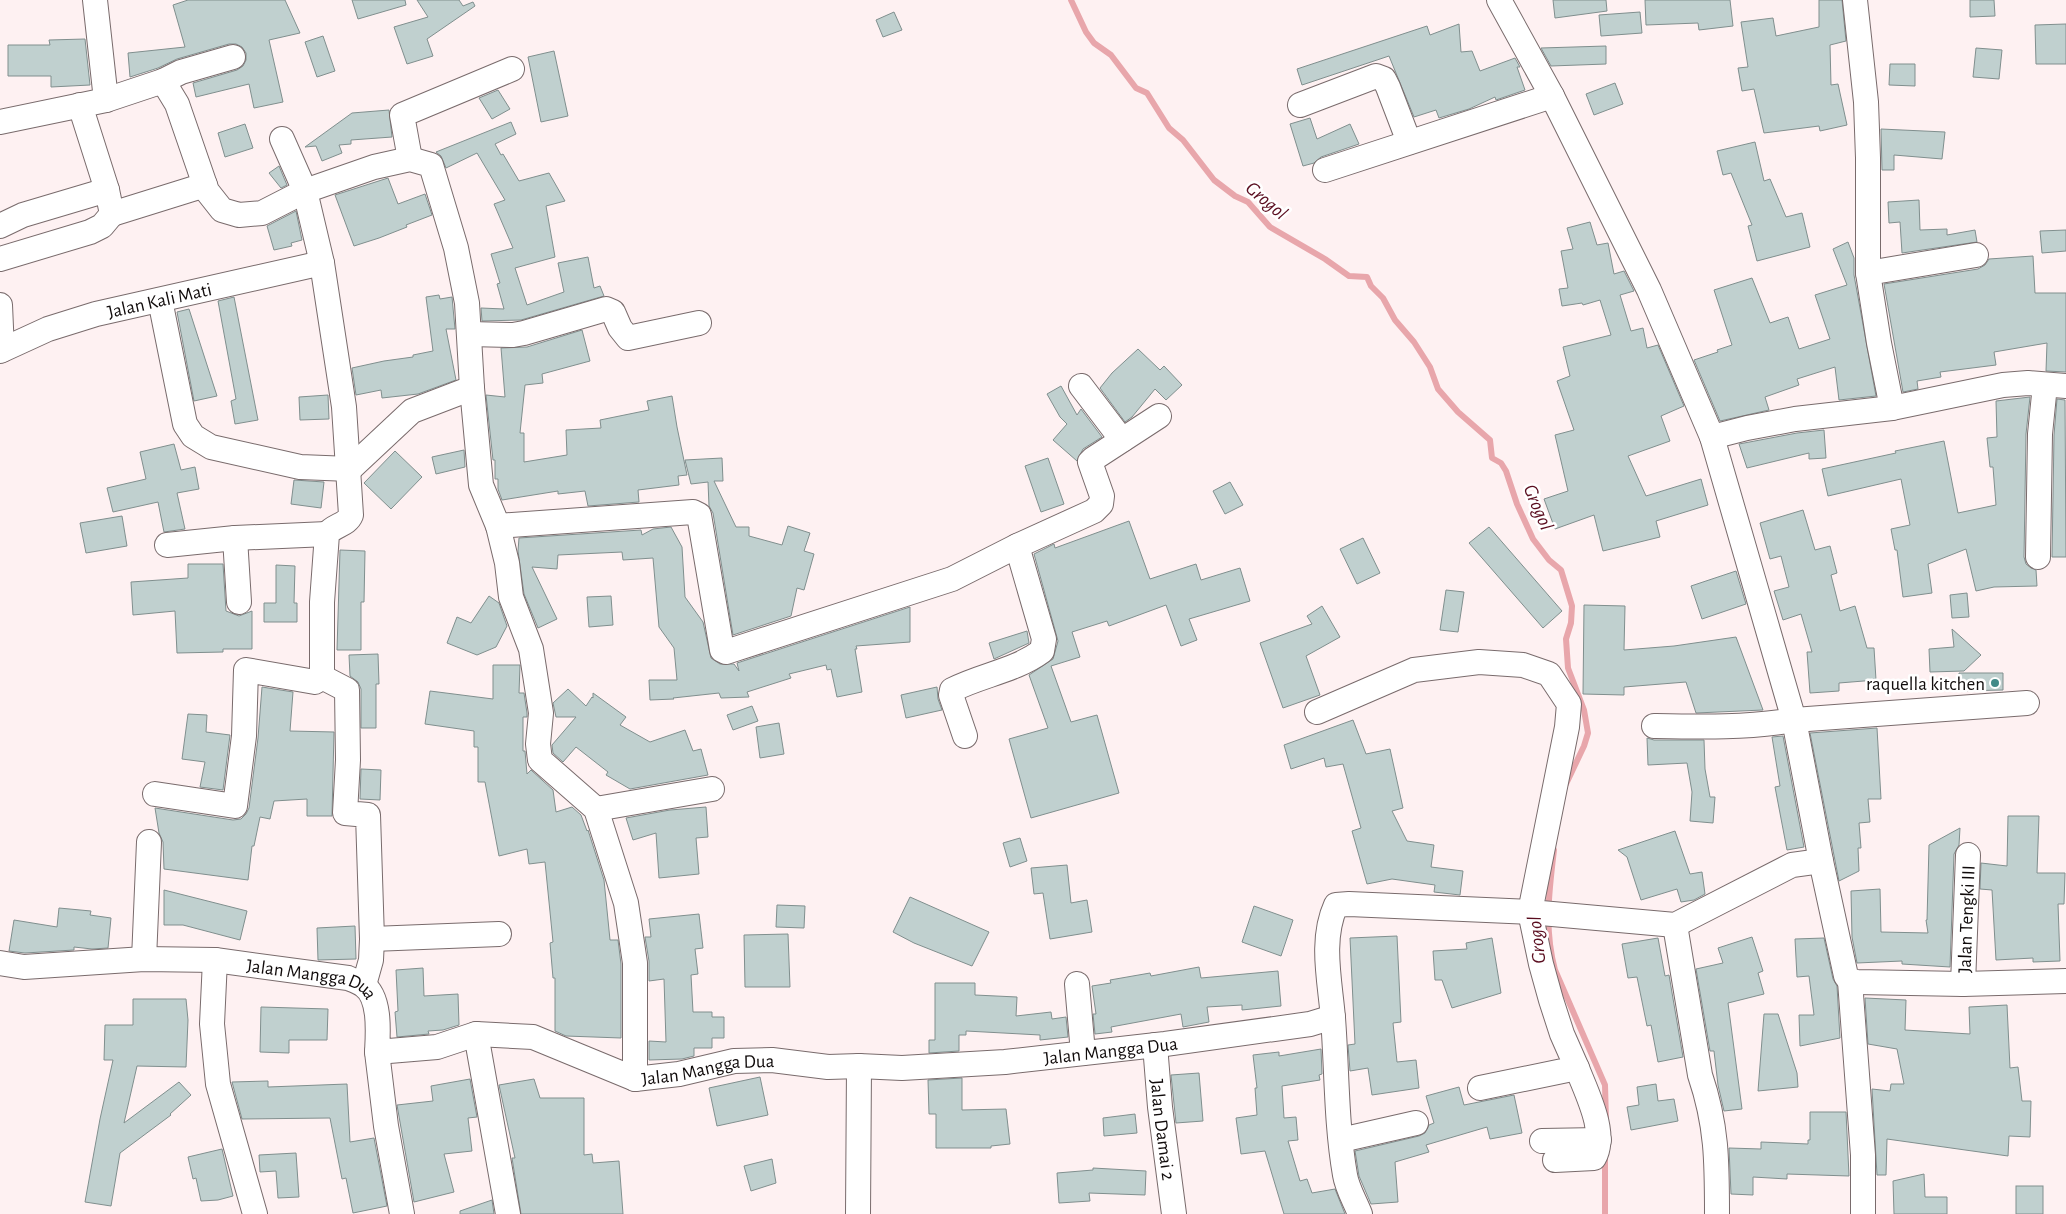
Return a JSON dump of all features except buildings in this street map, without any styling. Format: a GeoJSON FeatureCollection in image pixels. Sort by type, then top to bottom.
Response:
{"type":"FeatureCollection","features":[{"type":"Feature","properties":{"kind":"street"},"geometry":{"type":"LineString","coordinates":[[95,0],[106,100]]}},
{"type":"Feature","properties":{"kind":"street"},"geometry":{"type":"LineString","coordinates":[[1499,0],[1552,96],[1649,290],[1712,437],[1794,720],[1844,970],[1850,981],[1864,1155],[1863,1214]]}},
{"type":"Feature","properties":{"kind":"street"},"geometry":{"type":"LineString","coordinates":[[1855,0],[1866,102],[1868,273],[1878,343],[1892,408]]}},
{"type":"Feature","properties":{"kind":"street"},"geometry":{"type":"LineString","coordinates":[[0,122],[106,100],[163,81],[181,72],[233,57]]}},
{"type":"Feature","properties":{"kind":"street"},"geometry":{"type":"LineString","coordinates":[[410,159],[402,115],[512,69]]}},
{"type":"Feature","properties":{"kind":"street"},"geometry":{"type":"LineString","coordinates":[[1300,105],[1376,76],[1384,79],[1388,87],[1409,142]]}},
{"type":"Feature","properties":{"kind":"street"},"geometry":{"type":"LineString","coordinates":[[163,81],[177,104],[207,192],[222,210],[239,215],[262,213],[305,192],[365,170],[410,159],[431,165],[456,248],[467,303],[472,388],[481,485],[498,526],[507,563],[511,597],[531,649],[542,713],[538,744],[540,760],[596,809],[628,912],[635,963],[635,1079]]}},
{"type":"Feature","properties":{"kind":"street"},"geometry":{"type":"LineString","coordinates":[[1325,170],[1552,96]]}},
{"type":"Feature","properties":{"kind":"street"},"geometry":{"type":"LineString","coordinates":[[80,105],[107,190],[112,214]]}},
{"type":"Feature","properties":{"kind":"street"},"geometry":{"type":"LineString","coordinates":[[282,139],[305,192],[322,263],[344,406],[350,469],[351,515],[349,520],[334,527],[327,534],[322,602],[322,677]]}},
{"type":"Feature","properties":{"kind":"street"},"geometry":{"type":"LineString","coordinates":[[0,259],[90,232],[102,226],[112,214],[205,185]]}},
{"type":"Feature","properties":{"kind":"street"},"geometry":{"type":"LineString","coordinates":[[0,226],[24,215],[107,190]]}},
{"type":"Feature","properties":{"kind":"street"},"geometry":{"type":"LineString","coordinates":[[1868,273],[1976,255]]}},
{"type":"Feature","properties":{"kind":"street","name":"Jalan Kali Mati"},"geometry":{"type":"LineString","coordinates":[[1,350],[48,329],[96,314],[322,263]]}},
{"type":"Feature","properties":{"kind":"street"},"geometry":{"type":"LineString","coordinates":[[160,300],[184,424],[193,436],[211,446],[300,467],[350,469],[412,411],[472,388]]}},
{"type":"Feature","properties":{"kind":"street"},"geometry":{"type":"LineString","coordinates":[[0,305],[1,350]]}},
{"type":"Feature","properties":{"kind":"street"},"geometry":{"type":"LineString","coordinates":[[469,334],[513,335],[524,333],[606,309],[613,312],[620,328],[628,338],[699,323]]}},
{"type":"Feature","properties":{"kind":"street"},"geometry":{"type":"LineString","coordinates":[[1712,437],[1795,419],[1892,408],[2003,385],[2028,383],[2056,385],[2040,434],[2038,557]]}},
{"type":"Feature","properties":{"kind":"street"},"geometry":{"type":"LineString","coordinates":[[1081,386],[1122,440]]}},
{"type":"Feature","properties":{"kind":"street"},"geometry":{"type":"LineString","coordinates":[[498,526],[693,512],[699,515],[722,650],[726,652],[952,579],[1017,546],[1094,511],[1101,504],[1102,496],[1090,462],[1159,416]]}},
{"type":"Feature","properties":{"kind":"street"},"geometry":{"type":"LineString","coordinates":[[167,545],[236,538],[327,534]]}},
{"type":"Feature","properties":{"kind":"street"},"geometry":{"type":"LineString","coordinates":[[236,538],[239,602]]}},
{"type":"Feature","properties":{"kind":"street"},"geometry":{"type":"LineString","coordinates":[[965,736],[951,695],[952,690],[1033,658],[1042,651],[1044,639],[1017,546]]}},
{"type":"Feature","properties":{"kind":"street"},"geometry":{"type":"LineString","coordinates":[[1317,712],[1414,670],[1479,662],[1523,665],[1549,674],[1569,704],[1541,964],[1562,1034],[1594,1111],[1599,1140],[1598,1151],[1594,1158],[1555,1160]]}},
{"type":"Feature","properties":{"kind":"street"},"geometry":{"type":"LineString","coordinates":[[155,794],[235,806],[244,736],[246,670],[315,682],[322,677]]}},
{"type":"Feature","properties":{"kind":"street"},"geometry":{"type":"LineString","coordinates":[[322,677],[347,690],[348,760],[345,813],[368,815],[372,939],[370,960],[364,985]]}},
{"type":"Feature","properties":{"kind":"street"},"geometry":{"type":"LineString","coordinates":[[1654,726],[1761,726],[1794,720],[2027,703]]}},
{"type":"Feature","properties":{"kind":"street"},"geometry":{"type":"LineString","coordinates":[[596,809],[712,788]]}},
{"type":"Feature","properties":{"kind":"street"},"geometry":{"type":"LineString","coordinates":[[144,959],[150,842]]}},
{"type":"Feature","properties":{"kind":"street","name":"Jalan Tengki III"},"geometry":{"type":"LineString","coordinates":[[1963,984],[1968,855]]}},
{"type":"Feature","properties":{"kind":"street"},"geometry":{"type":"LineString","coordinates":[[1360,1214],[1345,1177],[1340,1131],[1328,962],[1330,917],[1336,905],[1349,904],[1545,914],[1675,925],[1792,865],[1821,862]]}},
{"type":"Feature","properties":{"kind":"street"},"geometry":{"type":"LineString","coordinates":[[1675,925],[1700,1075],[1708,1098],[1715,1131],[1717,1150],[1717,1214]]}},
{"type":"Feature","properties":{"kind":"street"},"geometry":{"type":"LineString","coordinates":[[372,939],[499,934]]}},
{"type":"Feature","properties":{"kind":"street","name":"Jalan Mangga Dua"},"geometry":{"type":"LineString","coordinates":[[0,963],[24,967],[144,959],[216,960],[348,978],[364,985],[370,994],[379,1019],[377,1052],[437,1047],[476,1034],[533,1037],[635,1079],[679,1074],[734,1061],[772,1060],[828,1067],[902,1068],[1005,1062],[1155,1045],[1310,1024],[1333,1017]]}},
{"type":"Feature","properties":{"kind":"street"},"geometry":{"type":"LineString","coordinates":[[216,960],[212,1024],[218,1084],[255,1214]]}},
{"type":"Feature","properties":{"kind":"street"},"geometry":{"type":"LineString","coordinates":[[1850,981],[1963,984],[2066,981]]}},
{"type":"Feature","properties":{"kind":"street"},"geometry":{"type":"LineString","coordinates":[[1077,984],[1083,1053]]}},
{"type":"Feature","properties":{"kind":"street"},"geometry":{"type":"LineString","coordinates":[[476,1034],[508,1214]]}},
{"type":"Feature","properties":{"kind":"street","name":"Jalan Damai 2"},"geometry":{"type":"LineString","coordinates":[[1155,1045],[1160,1107],[1174,1214]]}},
{"type":"Feature","properties":{"kind":"street"},"geometry":{"type":"LineString","coordinates":[[377,1052],[386,1126],[402,1214]]}},
{"type":"Feature","properties":{"kind":"street"},"geometry":{"type":"LineString","coordinates":[[858,1214],[859,1066]]}},
{"type":"Feature","properties":{"kind":"street"},"geometry":{"type":"LineString","coordinates":[[1480,1088],[1577,1068]]}},
{"type":"Feature","properties":{"kind":"street"},"geometry":{"type":"LineString","coordinates":[[1340,1131],[1416,1123]]}},
{"type":"Feature","properties":{"kind":"street"},"geometry":{"type":"LineString","coordinates":[[1542,1141],[1599,1140]]}},
{"type":"Feature","properties":{"kind":"waterway","name":"Grogol"},"geometry":{"type":"LineString","coordinates":[[1071,0],[1086,32],[1094,43],[1111,55],[1136,88],[1147,93],[1169,128],[1183,140],[1214,180],[1235,196],[1248,202],[1270,227],[1325,259],[1349,276],[1367,277],[1371,286],[1383,298],[1395,320],[1414,342],[1430,367],[1438,389],[1458,412],[1490,440],[1492,458],[1501,463],[1506,471],[1517,504],[1533,539],[1549,560],[1561,570],[1572,606],[1571,623],[1566,639],[1568,668],[1584,710],[1588,733],[1566,784]]}},
{"type":"Feature","properties":{"kind":"waterway","name":"Grogol"},"geometry":{"type":"LineString","coordinates":[[1554,850],[1549,910],[1552,955],[1555,970],[1605,1085],[1606,1121]]}},
{"type":"Feature","properties":{"kind":"waterway","name":"Grogol"},"geometry":{"type":"LineString","coordinates":[[1605,1156],[1605,1214]]}},
{"type":"Feature","properties":{"kind":"place","name":"raquella kitchen"},"geometry":{"type":"Point","coordinates":[1995,683]}}]}
